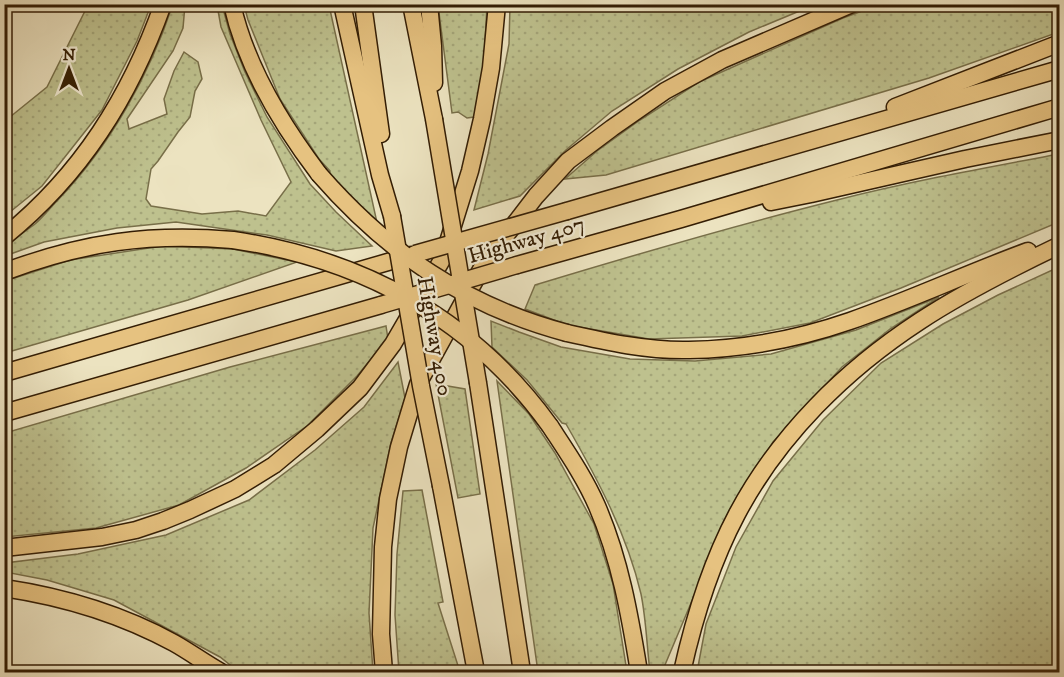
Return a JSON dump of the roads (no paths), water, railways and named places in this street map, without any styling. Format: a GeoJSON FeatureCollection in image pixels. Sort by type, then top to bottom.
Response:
{"type":"FeatureCollection","features":[{"type":"Feature","properties":{"kind":"highway"},"geometry":{"type":"LineString","coordinates":[[4,237],[34,211],[64,180],[101,132],[139,65],[163,4]]}},
{"type":"Feature","properties":{"kind":"highway"},"geometry":{"type":"LineString","coordinates":[[232,4],[243,43],[285,126],[319,174],[351,209],[401,253],[427,272],[496,308],[546,328],[619,344],[653,348],[687,350],[731,348],[770,342],[809,334],[848,322],[1059,239]]}},
{"type":"Feature","properties":{"kind":"highway"},"geometry":{"type":"LineString","coordinates":[[342,4],[392,216]]}},
{"type":"Feature","properties":{"kind":"highway","name":"Highway 400"},"geometry":{"type":"LineString","coordinates":[[363,4],[392,216],[421,386],[476,672]]}},
{"type":"Feature","properties":{"kind":"highway","name":"Highway 400"},"geometry":{"type":"LineString","coordinates":[[411,4],[434,119],[478,383],[522,672]]}},
{"type":"Feature","properties":{"kind":"highway"},"geometry":{"type":"LineString","coordinates":[[429,4],[433,46],[434,119]]}},
{"type":"Feature","properties":{"kind":"highway"},"geometry":{"type":"LineString","coordinates":[[4,548],[113,535],[145,527],[190,510],[235,489],[274,465],[317,429],[360,388],[393,344],[443,258],[470,171],[482,119],[491,68],[497,4]]}},
{"type":"Feature","properties":{"kind":"highway"},"geometry":{"type":"LineString","coordinates":[[384,672],[381,634],[383,547],[388,499],[399,447],[418,384],[484,264],[536,196],[568,161],[612,128],[665,91],[722,60],[852,4]]}},
{"type":"Feature","properties":{"kind":"highway"},"geometry":{"type":"LineString","coordinates":[[802,144],[1059,43]]}},
{"type":"Feature","properties":{"kind":"highway","name":"Highway 407"},"geometry":{"type":"LineString","coordinates":[[4,373],[1059,69]]}},
{"type":"Feature","properties":{"kind":"highway","name":"Highway 407"},"geometry":{"type":"LineString","coordinates":[[4,414],[681,219],[1059,107]]}},
{"type":"Feature","properties":{"kind":"highway"},"geometry":{"type":"LineString","coordinates":[[681,219],[811,194],[1059,140]]}},
{"type":"Feature","properties":{"kind":"highway"},"geometry":{"type":"LineString","coordinates":[[4,272],[60,253],[123,241],[184,237],[233,240],[290,250],[334,264],[383,284],[428,309],[463,334],[500,367],[550,426],[575,464],[597,505],[611,542],[630,616],[639,672]]}},
{"type":"Feature","properties":{"kind":"highway"},"geometry":{"type":"LineString","coordinates":[[682,672],[696,618],[714,564],[737,515],[771,460],[808,415],[841,381],[919,322],[957,299],[1059,245]]}},
{"type":"Feature","properties":{"kind":"highway"},"geometry":{"type":"LineString","coordinates":[[4,588],[46,595],[123,619],[174,644],[221,672]]}}]}
